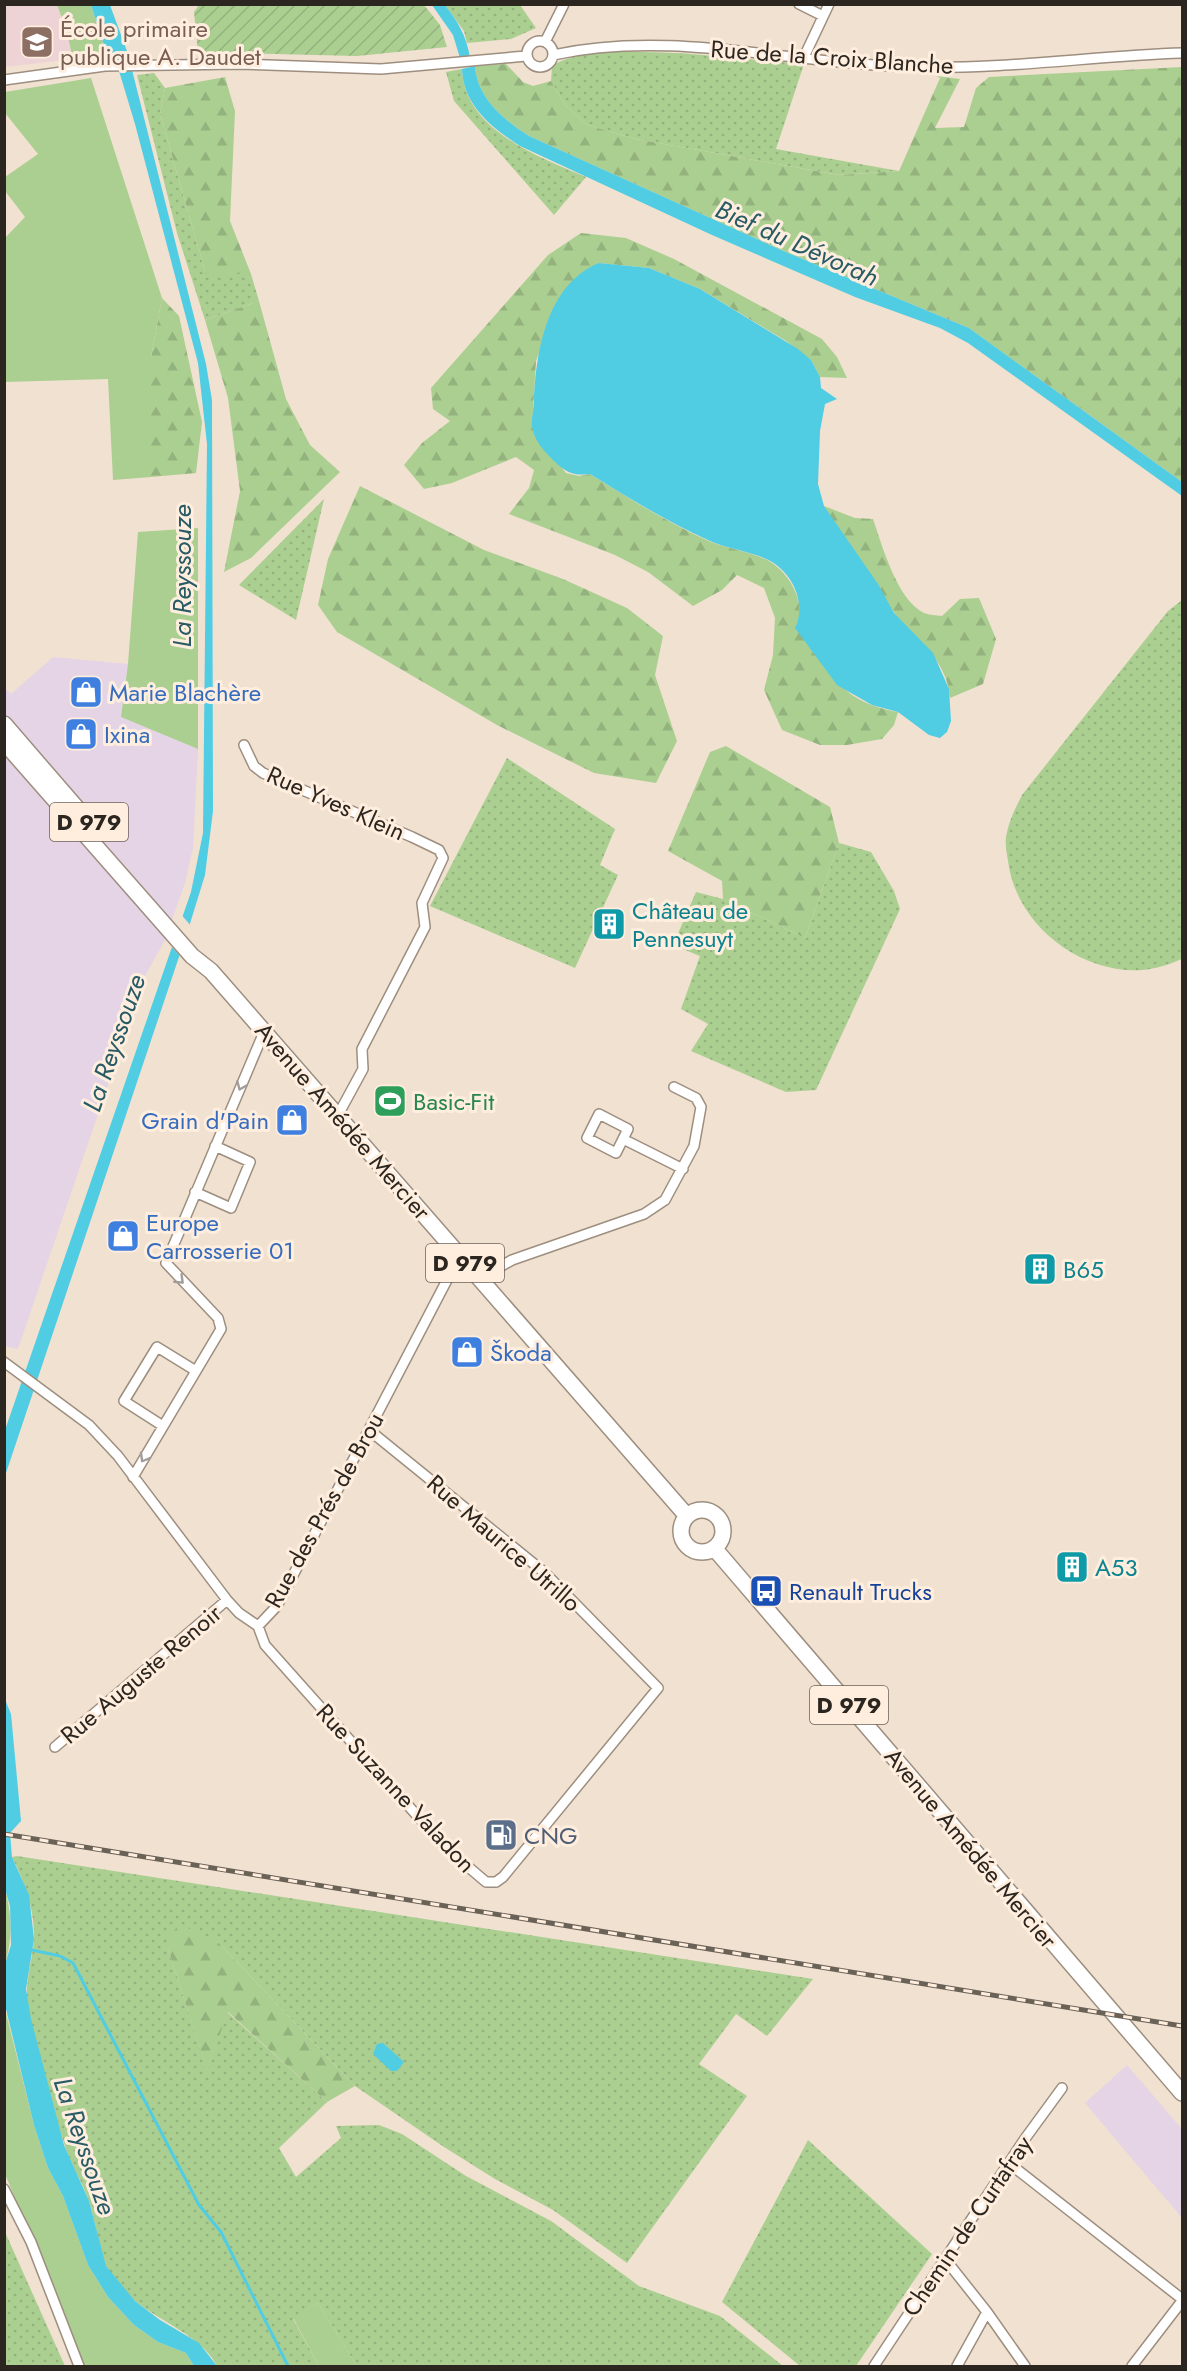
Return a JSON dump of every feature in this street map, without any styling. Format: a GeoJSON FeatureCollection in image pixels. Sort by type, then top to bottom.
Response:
{"type":"FeatureCollection","features":[{"type":"Feature","properties":{"kind":"main road","name":"Avenue Amédée Mercier"},"geometry":{"type":"LineString","coordinates":[[4,724],[172,926]]}},
{"type":"Feature","properties":{"kind":"main road","name":"Avenue Amédée Mercier"},"geometry":{"type":"LineString","coordinates":[[4,742],[186,942],[199,950],[211,971],[687,1516]]}},
{"type":"Feature","properties":{"kind":"main road"},"geometry":{"type":"LineString","coordinates":[[703,1510],[718,1518],[722,1533],[714,1548],[701,1552],[688,1547],[681,1535],[681,1528],[687,1516],[703,1510]]}},
{"type":"Feature","properties":{"kind":"main road","name":"Avenue Amédée Mercier"},"geometry":{"type":"LineString","coordinates":[[714,1548],[1182,2093]]}},
{"type":"Feature","properties":{"kind":"street"},"geometry":{"type":"LineString","coordinates":[[800,4],[823,16]]}},
{"type":"Feature","properties":{"kind":"street"},"geometry":{"type":"LineString","coordinates":[[804,57],[829,4]]}},
{"type":"Feature","properties":{"kind":"street"},"geometry":{"type":"LineString","coordinates":[[544,42],[563,6]]}},
{"type":"Feature","properties":{"kind":"street"},"geometry":{"type":"LineString","coordinates":[[544,42],[550,46],[553,55],[550,63],[538,68],[530,64],[526,56],[531,44],[544,42]]}},
{"type":"Feature","properties":{"kind":"street","name":"Rue de la Croix Blanche"},"geometry":{"type":"LineString","coordinates":[[553,55],[612,48],[659,46],[900,67],[951,67],[1182,53]]}},
{"type":"Feature","properties":{"kind":"street"},"geometry":{"type":"LineString","coordinates":[[4,80],[105,66],[161,64],[381,69],[526,56]]}},
{"type":"Feature","properties":{"kind":"street","name":"Rue Yves Klein"},"geometry":{"type":"LineString","coordinates":[[244,745],[254,766],[263,773],[439,850],[443,858],[422,903],[425,927],[362,1049],[363,1069],[338,1115]]}},
{"type":"Feature","properties":{"kind":"street"},"geometry":{"type":"LineString","coordinates":[[133,1477],[221,1329],[222,1323],[166,1263],[264,1032]]}},
{"type":"Feature","properties":{"kind":"street"},"geometry":{"type":"LineString","coordinates":[[479,1279],[512,1260],[644,1214],[665,1200],[694,1146],[702,1107],[696,1098],[674,1087]]}},
{"type":"Feature","properties":{"kind":"street"},"geometry":{"type":"LineString","coordinates":[[598,1114],[628,1129],[623,1139],[616,1153],[587,1138],[598,1114]]}},
{"type":"Feature","properties":{"kind":"street"},"geometry":{"type":"LineString","coordinates":[[623,1139],[683,1169]]}},
{"type":"Feature","properties":{"kind":"street"},"geometry":{"type":"LineString","coordinates":[[195,1192],[231,1208],[250,1162],[215,1146]]}},
{"type":"Feature","properties":{"kind":"street","name":"Rue des Prés de Brou"},"geometry":{"type":"LineString","coordinates":[[4,1362],[89,1425],[133,1477],[227,1600],[239,1613],[258,1626],[277,1606],[459,1257]]}},
{"type":"Feature","properties":{"kind":"street"},"geometry":{"type":"LineString","coordinates":[[163,1426],[124,1401],[157,1347],[196,1371]]}},
{"type":"Feature","properties":{"kind":"street","name":"Rue Maurice Utrillo"},"geometry":{"type":"LineString","coordinates":[[369,1430],[544,1572],[658,1688]]}},
{"type":"Feature","properties":{"kind":"street","name":"Rue Auguste Renoir"},"geometry":{"type":"LineString","coordinates":[[55,1747],[227,1600]]}},
{"type":"Feature","properties":{"kind":"street","name":"Rue Suzanne Valadon"},"geometry":{"type":"LineString","coordinates":[[258,1626],[265,1645],[446,1848],[486,1882],[496,1882],[503,1877],[658,1688]]}},
{"type":"Feature","properties":{"kind":"street","name":"Chemin de Curtafray"},"geometry":{"type":"LineString","coordinates":[[874,2367],[1024,2140],[1062,2088]]}},
{"type":"Feature","properties":{"kind":"street"},"geometry":{"type":"LineString","coordinates":[[1010,2164],[1182,2300],[1132,2367]]}},
{"type":"Feature","properties":{"kind":"street"},"geometry":{"type":"LineString","coordinates":[[4,2188],[31,2242],[79,2367]]}},
{"type":"Feature","properties":{"kind":"street"},"geometry":{"type":"LineString","coordinates":[[945,2259],[987,2312],[1025,2367]]}},
{"type":"Feature","properties":{"kind":"street"},"geometry":{"type":"LineString","coordinates":[[957,2367],[987,2312]]}},
{"type":"Feature","properties":{"kind":"shaded area","name":"École primaire publique A. Daudet"},"geometry":{"type":"Polygon","coordinates":[[[4,5],[57,5],[66,28],[73,59],[5,67],[4,5]]]}},
{"type":"Feature","properties":{"kind":"shaded area"},"geometry":{"type":"Polygon","coordinates":[[[53,657],[128,664],[121,717],[198,749],[193,848],[185,883],[165,940],[145,976],[18,1349],[4,1346],[4,687],[11,694],[53,657]]]}},
{"type":"Feature","properties":{"kind":"shaded area"},"geometry":{"type":"Polygon","coordinates":[[[1127,2065],[1182,2129],[1182,2218],[1085,2103],[1127,2065]]]}},
{"type":"Feature","properties":{"kind":"green space"},"geometry":{"type":"Polygon","coordinates":[[[57,5],[91,5],[107,54],[72,55],[66,28],[57,5]]]}},
{"type":"Feature","properties":{"kind":"green space"},"geometry":{"type":"Polygon","coordinates":[[[199,5],[424,5],[440,25],[447,47],[357,56],[198,52],[194,12],[199,5]]]}},
{"type":"Feature","properties":{"kind":"green space"},"geometry":{"type":"Polygon","coordinates":[[[445,5],[520,5],[536,28],[511,39],[467,43],[464,31],[445,5]]]}},
{"type":"Feature","properties":{"kind":"green space"},"geometry":{"type":"Polygon","coordinates":[[[614,52],[680,53],[804,64],[776,149],[899,171],[839,175],[636,139],[587,125],[565,105],[551,81],[552,66],[580,56],[614,52]]]}},
{"type":"Feature","properties":{"kind":"green space"},"geometry":{"type":"Polygon","coordinates":[[[506,64],[523,82],[533,86],[551,81],[565,105],[587,125],[636,139],[839,175],[899,171],[940,78],[936,76],[960,79],[935,128],[964,127],[976,88],[989,77],[1182,67],[1182,482],[969,328],[781,250],[529,136],[493,107],[477,78],[475,66],[506,64]]]}},
{"type":"Feature","properties":{"kind":"green space"},"geometry":{"type":"Polygon","coordinates":[[[462,69],[466,90],[476,109],[490,125],[527,150],[586,177],[554,215],[454,101],[446,72],[462,69]]]}},
{"type":"Feature","properties":{"kind":"green space"},"geometry":{"type":"Polygon","coordinates":[[[154,73],[165,88],[160,114],[206,274],[251,274],[259,301],[205,320],[177,233],[137,75],[154,73]]]}},
{"type":"Feature","properties":{"kind":"green space"},"geometry":{"type":"Polygon","coordinates":[[[225,77],[235,111],[230,221],[251,274],[206,274],[160,114],[165,88],[225,77]]]}},
{"type":"Feature","properties":{"kind":"green space"},"geometry":{"type":"Polygon","coordinates":[[[91,78],[162,298],[151,357],[151,477],[113,480],[108,379],[5,382],[5,238],[25,217],[5,191],[5,177],[38,154],[5,113],[5,92],[91,78]]]}},
{"type":"Feature","properties":{"kind":"green space"},"geometry":{"type":"Polygon","coordinates":[[[581,233],[626,238],[674,259],[822,339],[837,357],[847,378],[820,377],[811,360],[786,341],[700,289],[649,268],[599,263],[560,296],[536,361],[532,426],[566,473],[579,476],[590,474],[695,535],[763,558],[776,566],[787,577],[794,589],[799,603],[800,618],[826,667],[836,680],[860,700],[898,712],[894,725],[882,739],[847,745],[820,745],[782,730],[764,690],[773,655],[775,618],[764,588],[737,575],[722,590],[693,606],[648,572],[615,555],[509,514],[529,488],[534,470],[516,457],[452,483],[424,489],[404,465],[422,443],[450,421],[433,409],[431,388],[548,255],[581,233]]]}},
{"type":"Feature","properties":{"kind":"green space"},"geometry":{"type":"Polygon","coordinates":[[[162,298],[179,316],[202,422],[196,473],[151,477],[151,357],[162,298]]]}},
{"type":"Feature","properties":{"kind":"green space"},"geometry":{"type":"Polygon","coordinates":[[[259,301],[286,399],[310,445],[340,472],[251,558],[224,572],[240,491],[228,398],[205,320],[259,301]]]}},
{"type":"Feature","properties":{"kind":"green space"},"geometry":{"type":"Polygon","coordinates":[[[360,486],[484,550],[563,579],[627,608],[663,636],[655,675],[677,741],[656,783],[594,773],[497,725],[337,632],[318,605],[328,559],[360,486]]]}},
{"type":"Feature","properties":{"kind":"green space"},"geometry":{"type":"Polygon","coordinates":[[[324,499],[296,620],[239,585],[324,499]]]}},
{"type":"Feature","properties":{"kind":"green space"},"geometry":{"type":"Polygon","coordinates":[[[824,506],[855,518],[873,519],[898,584],[914,606],[924,613],[942,616],[960,599],[979,598],[996,639],[983,684],[950,698],[948,683],[936,660],[893,611],[824,506]]]}},
{"type":"Feature","properties":{"kind":"green space"},"geometry":{"type":"Polygon","coordinates":[[[198,528],[198,749],[121,717],[128,664],[138,532],[198,528]]]}},
{"type":"Feature","properties":{"kind":"green space"},"geometry":{"type":"Polygon","coordinates":[[[1182,600],[1182,959],[1142,970],[1118,969],[1096,964],[1074,954],[1054,941],[1037,924],[1023,905],[1013,884],[1006,838],[1010,821],[1022,795],[1168,611],[1182,600]]]}},
{"type":"Feature","properties":{"kind":"green space"},"geometry":{"type":"Polygon","coordinates":[[[726,746],[830,807],[839,843],[805,938],[723,899],[722,881],[668,851],[710,752],[726,746]]]}},
{"type":"Feature","properties":{"kind":"green space"},"geometry":{"type":"Polygon","coordinates":[[[507,758],[615,829],[600,865],[618,875],[575,968],[430,906],[507,758]]]}},
{"type":"Feature","properties":{"kind":"green space"},"geometry":{"type":"Polygon","coordinates":[[[839,843],[871,852],[894,891],[900,909],[816,1090],[786,1092],[691,1051],[708,1024],[681,1009],[700,956],[673,945],[696,892],[723,899],[805,938],[839,843]]]}},
{"type":"Feature","properties":{"kind":"green space"},"geometry":{"type":"Polygon","coordinates":[[[12,1857],[813,1979],[767,2036],[736,2014],[699,2064],[747,2096],[627,2263],[553,2210],[495,2179],[355,2086],[217,1941],[168,1936],[168,1949],[207,2069],[227,2012],[327,2102],[279,2148],[296,2177],[341,2138],[336,2126],[379,2125],[402,2134],[466,2176],[551,2221],[639,2286],[720,2316],[783,2366],[357,2366],[318,2303],[293,2319],[319,2366],[217,2366],[194,2340],[128,2295],[114,2280],[105,2263],[89,2202],[59,2126],[31,2024],[27,1990],[34,1929],[28,1897],[12,1857]]]}},
{"type":"Feature","properties":{"kind":"green space"},"geometry":{"type":"Polygon","coordinates":[[[4,1886],[11,1925],[5,1964],[4,1886]]]}},
{"type":"Feature","properties":{"kind":"green space"},"geometry":{"type":"Polygon","coordinates":[[[181,1925],[217,1941],[355,2086],[327,2102],[228,2012],[207,2070],[168,1949],[168,1935],[181,1925]]]}},
{"type":"Feature","properties":{"kind":"green space"},"geometry":{"type":"Polygon","coordinates":[[[4,2005],[34,2125],[48,2168],[63,2196],[88,2265],[108,2297],[134,2325],[158,2342],[186,2353],[194,2366],[85,2366],[5,2174],[4,2005]]]}},
{"type":"Feature","properties":{"kind":"green space"},"geometry":{"type":"Polygon","coordinates":[[[808,2140],[932,2254],[856,2366],[800,2366],[722,2302],[808,2140]]]}},
{"type":"Feature","properties":{"kind":"green space"},"geometry":{"type":"Polygon","coordinates":[[[5,2232],[65,2366],[5,2366],[5,2232]]]}},
{"type":"Feature","properties":{"kind":"green space"},"geometry":{"type":"Polygon","coordinates":[[[318,2303],[357,2366],[319,2366],[293,2318],[318,2303]]]}},
{"type":"Feature","properties":{"kind":"water"},"geometry":{"type":"Polygon","coordinates":[[[91,5],[110,5],[128,54],[206,364],[212,400],[213,811],[205,875],[188,930],[5,1476],[5,1430],[191,892],[203,833],[207,444],[198,363],[135,124],[116,61],[107,54],[91,5]]]}},
{"type":"Feature","properties":{"kind":"water"},"geometry":{"type":"Polygon","coordinates":[[[432,5],[445,5],[450,11],[464,35],[470,57],[460,58],[453,35],[432,5]]]}},
{"type":"Feature","properties":{"kind":"water"},"geometry":{"type":"Polygon","coordinates":[[[475,66],[477,78],[486,98],[510,123],[529,136],[781,250],[969,328],[1182,482],[1182,496],[968,343],[940,328],[855,297],[712,235],[520,146],[490,123],[473,104],[464,82],[462,69],[475,66]]]}},
{"type":"Feature","properties":{"kind":"water"},"geometry":{"type":"Polygon","coordinates":[[[599,263],[649,268],[700,289],[798,349],[811,360],[820,377],[821,388],[837,399],[825,404],[820,431],[818,484],[824,506],[878,584],[894,613],[933,653],[949,689],[951,721],[947,732],[940,738],[929,735],[898,712],[872,705],[837,685],[795,628],[799,611],[797,593],[788,577],[775,564],[694,534],[590,474],[575,474],[567,471],[540,446],[533,432],[532,421],[538,361],[548,321],[567,286],[581,273],[599,263]]]}},
{"type":"Feature","properties":{"kind":"water"},"geometry":{"type":"Polygon","coordinates":[[[4,1697],[11,1714],[21,1821],[10,1833],[12,1857],[29,1895],[34,1939],[26,1989],[31,2019],[64,2145],[89,2201],[106,2266],[135,2301],[160,2320],[199,2343],[217,2366],[194,2366],[186,2353],[158,2342],[134,2325],[108,2297],[88,2265],[63,2196],[48,2168],[34,2125],[5,2005],[5,1964],[11,1945],[10,1906],[4,1886],[4,1697]]]}},
{"type":"Feature","properties":{"kind":"water"},"geometry":{"type":"Polygon","coordinates":[[[383,2043],[404,2062],[397,2071],[391,2071],[373,2054],[377,2044],[383,2043]]]}},
{"type":"Feature","properties":{"kind":"pier"},"geometry":{"type":"Polygon","coordinates":[[[179,912],[192,927],[182,958],[168,943],[179,912]]]}},
{"type":"Feature","properties":{"kind":"waterway"},"geometry":{"type":"LineString","coordinates":[[32,1950],[60,1956],[73,1963],[199,2205],[221,2232],[288,2366]]}},
{"type":"Feature","properties":{"kind":"railway"},"geometry":{"type":"LineString","coordinates":[[4,1834],[1182,2026]]}},
{"type":"Feature","properties":{"kind":"place","name":"École primaire publique A. Daudet"},"geometry":{"type":"Point","coordinates":[37,42]}},
{"type":"Feature","properties":{"kind":"place","name":"Marie Blachère"},"geometry":{"type":"Point","coordinates":[86,692]}},
{"type":"Feature","properties":{"kind":"place","name":"Ixina"},"geometry":{"type":"Point","coordinates":[81,734]}},
{"type":"Feature","properties":{"kind":"place","name":"Château de Pennesuyt"},"geometry":{"type":"Point","coordinates":[609,924]}},
{"type":"Feature","properties":{"kind":"place","name":"Basic-Fit"},"geometry":{"type":"Point","coordinates":[390,1101]}},
{"type":"Feature","properties":{"kind":"place","name":"Grain d'Pain"},"geometry":{"type":"Point","coordinates":[292,1120]}},
{"type":"Feature","properties":{"kind":"place","name":"Europe Carrosserie 01"},"geometry":{"type":"Point","coordinates":[123,1236]}},
{"type":"Feature","properties":{"kind":"place","name":"B65"},"geometry":{"type":"Point","coordinates":[1040,1269]}},
{"type":"Feature","properties":{"kind":"place","name":"Škoda"},"geometry":{"type":"Point","coordinates":[467,1352]}},
{"type":"Feature","properties":{"kind":"place","name":"A53"},"geometry":{"type":"Point","coordinates":[1072,1567]}},
{"type":"Feature","properties":{"kind":"place","name":"Renault Trucks"},"geometry":{"type":"Point","coordinates":[766,1591]}},
{"type":"Feature","properties":{"kind":"place","name":"CNG"},"geometry":{"type":"Point","coordinates":[501,1835]}},
{"type":"Feature","properties":{"kind":"water label","name":"Bief du Dévorah"},"geometry":{"type":"Point","coordinates":[797,243]}},
{"type":"Feature","properties":{"kind":"water label","name":"La Reyssouze"},"geometry":{"type":"Point","coordinates":[182,576]}},
{"type":"Feature","properties":{"kind":"water label","name":"La Reyssouze"},"geometry":{"type":"Point","coordinates":[114,1043]}},
{"type":"Feature","properties":{"kind":"water label","name":"La Reyssouze"},"geometry":{"type":"Point","coordinates":[85,2146]}}]}
